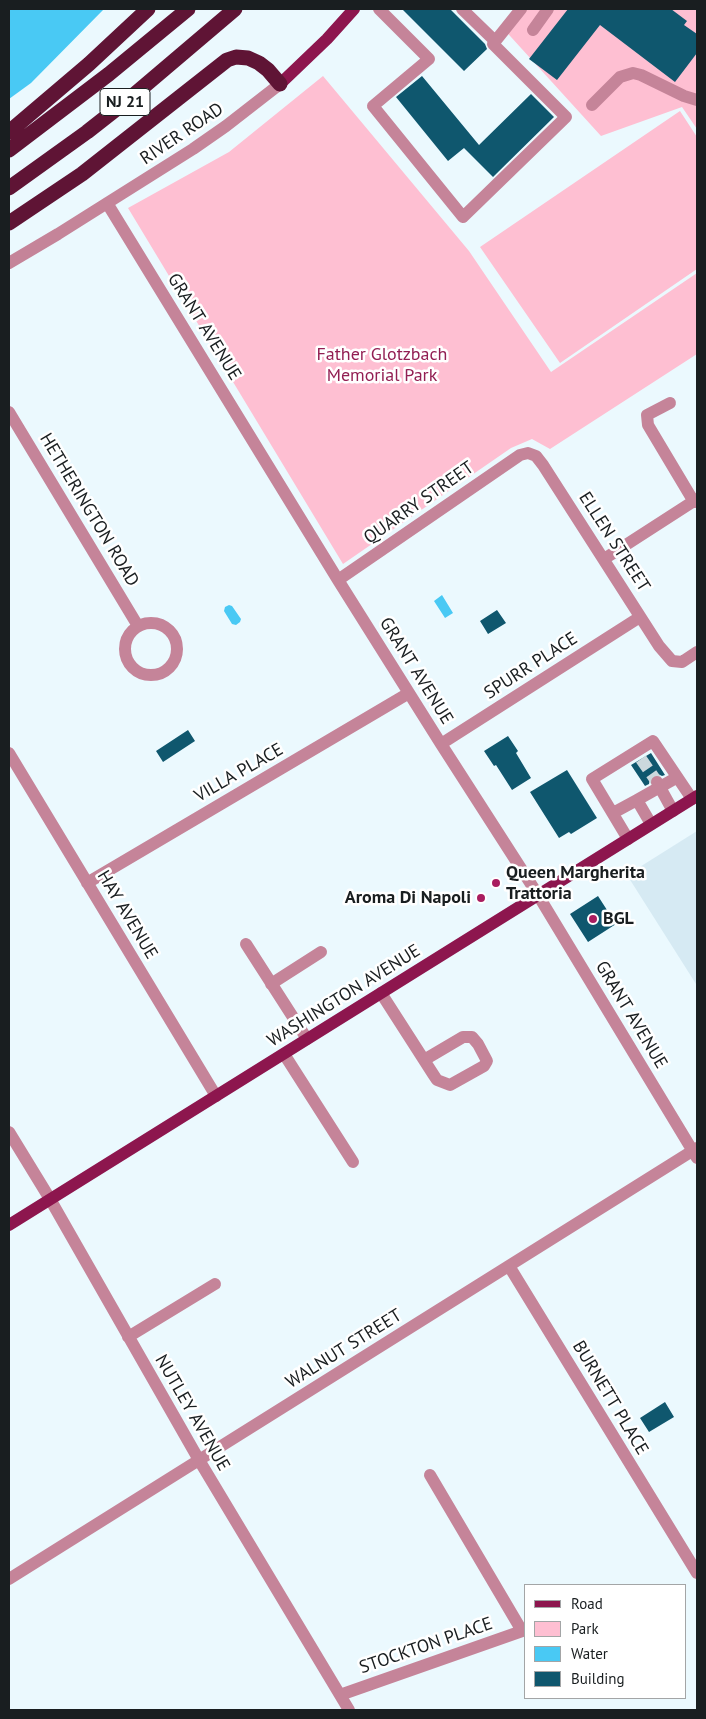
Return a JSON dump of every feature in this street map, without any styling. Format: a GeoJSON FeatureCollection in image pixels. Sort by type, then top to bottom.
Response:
{"type":"FeatureCollection","features":[{"type":"Feature","properties":{"kind":"highway"},"geometry":{"type":"LineString","coordinates":[[9,132],[89,64],[148,9]]}},
{"type":"Feature","properties":{"kind":"highway","name":"NJ 21"},"geometry":{"type":"LineString","coordinates":[[9,150],[102,80],[188,9]]}},
{"type":"Feature","properties":{"kind":"highway","name":"NJ 21"},"geometry":{"type":"LineString","coordinates":[[9,188],[129,99],[235,9]]}},
{"type":"Feature","properties":{"kind":"highway"},"geometry":{"type":"LineString","coordinates":[[9,223],[89,169],[227,60],[248,58],[268,70],[280,84]]}},
{"type":"Feature","properties":{"kind":"main road","name":"RIVER ROAD"},"geometry":{"type":"LineString","coordinates":[[280,84],[354,9]]}},
{"type":"Feature","properties":{"kind":"main road","name":"WASHINGTON AVENUE"},"geometry":{"type":"LineString","coordinates":[[9,1225],[694,798]]}},
{"type":"Feature","properties":{"kind":"street"},"geometry":{"type":"LineString","coordinates":[[379,9],[429,60],[373,106],[463,217],[566,117],[493,44],[521,9]]}},
{"type":"Feature","properties":{"kind":"street"},"geometry":{"type":"LineString","coordinates":[[462,9],[495,41]]}},
{"type":"Feature","properties":{"kind":"street"},"geometry":{"type":"LineString","coordinates":[[533,30],[548,9]]}},
{"type":"Feature","properties":{"kind":"street"},"geometry":{"type":"LineString","coordinates":[[592,105],[620,77],[633,73],[697,100]]}},
{"type":"Feature","properties":{"kind":"street","name":"RIVER ROAD"},"geometry":{"type":"LineString","coordinates":[[9,263],[162,169],[226,126],[280,84]]}},
{"type":"Feature","properties":{"kind":"street","name":"GRANT AVENUE"},"geometry":{"type":"LineString","coordinates":[[107,203],[338,580],[538,895],[696,1152]]}},
{"type":"Feature","properties":{"kind":"street"},"geometry":{"type":"LineString","coordinates":[[604,559],[696,500],[648,425],[647,415],[670,403]]}},
{"type":"Feature","properties":{"kind":"street","name":"HETHERINGTON ROAD"},"geometry":{"type":"LineString","coordinates":[[9,412],[138,626]]}},
{"type":"Feature","properties":{"kind":"street","name":"ELLEN STREET"},"geometry":{"type":"LineString","coordinates":[[520,455],[528,453],[536,456],[544,465],[640,617],[659,646],[672,661],[682,662],[697,652]]}},
{"type":"Feature","properties":{"kind":"street","name":"QUARRY STREET"},"geometry":{"type":"LineString","coordinates":[[338,580],[520,455]]}},
{"type":"Feature","properties":{"kind":"street","name":"SPURR PLACE"},"geometry":{"type":"LineString","coordinates":[[441,744],[640,617]]}},
{"type":"Feature","properties":{"kind":"street"},"geometry":{"type":"LineString","coordinates":[[154,623],[164,626],[175,638],[176,657],[166,670],[148,675],[138,671],[126,657],[125,646],[127,638],[138,626],[154,623]]}},
{"type":"Feature","properties":{"kind":"street","name":"VILLA PLACE"},"geometry":{"type":"LineString","coordinates":[[87,883],[409,694]]}},
{"type":"Feature","properties":{"kind":"street"},"geometry":{"type":"LineString","coordinates":[[628,839],[592,779],[639,756],[653,741],[676,778],[694,798]]}},
{"type":"Feature","properties":{"kind":"street","name":"HAY AVENUE"},"geometry":{"type":"LineString","coordinates":[[9,753],[216,1096]]}},
{"type":"Feature","properties":{"kind":"street"},"geometry":{"type":"LineString","coordinates":[[613,814],[658,785],[676,778]]}},
{"type":"Feature","properties":{"kind":"street"},"geometry":{"type":"LineString","coordinates":[[658,785],[673,811]]}},
{"type":"Feature","properties":{"kind":"street"},"geometry":{"type":"LineString","coordinates":[[637,800],[651,824]]}},
{"type":"Feature","properties":{"kind":"street"},"geometry":{"type":"LineString","coordinates":[[246,944],[307,1039]]}},
{"type":"Feature","properties":{"kind":"street"},"geometry":{"type":"LineString","coordinates":[[271,984],[321,952]]}},
{"type":"Feature","properties":{"kind":"street"},"geometry":{"type":"LineString","coordinates":[[382,993],[424,1060],[438,1080],[450,1085],[484,1066],[487,1061],[472,1037],[463,1037],[424,1060]]}},
{"type":"Feature","properties":{"kind":"street"},"geometry":{"type":"LineString","coordinates":[[284,1054],[353,1162]]}},
{"type":"Feature","properties":{"kind":"street","name":"NUTLEY AVENUE"},"geometry":{"type":"LineString","coordinates":[[9,1132],[50,1199],[198,1460],[349,1710]]}},
{"type":"Feature","properties":{"kind":"street","name":"WALNUT STREET"},"geometry":{"type":"LineString","coordinates":[[9,1579],[509,1266],[696,1152]]}},
{"type":"Feature","properties":{"kind":"street","name":"BURNETT PLACE"},"geometry":{"type":"LineString","coordinates":[[509,1266],[697,1573]]}},
{"type":"Feature","properties":{"kind":"street"},"geometry":{"type":"LineString","coordinates":[[128,1337],[215,1284]]}},
{"type":"Feature","properties":{"kind":"street"},"geometry":{"type":"LineString","coordinates":[[430,1475],[523,1630]]}},
{"type":"Feature","properties":{"kind":"street","name":"STOCKTON PLACE"},"geometry":{"type":"LineString","coordinates":[[340,1695],[523,1630]]}},
{"type":"Feature","properties":{"kind":"shaded area"},"geometry":{"type":"Polygon","coordinates":[[[697,831],[697,984],[696,984],[627,875],[697,831]]]}},
{"type":"Feature","properties":{"kind":"green space"},"geometry":{"type":"Polygon","coordinates":[[[515,9],[697,9],[697,129],[682,107],[601,136],[501,26],[515,9]]]}},
{"type":"Feature","properties":{"kind":"green space","name":"Father Glotzbach Memorial Park"},"geometry":{"type":"Polygon","coordinates":[[[323,76],[469,251],[551,372],[697,273],[697,354],[550,449],[532,439],[511,448],[343,564],[128,208],[229,152],[323,76]]]}},
{"type":"Feature","properties":{"kind":"green space"},"geometry":{"type":"Polygon","coordinates":[[[680,111],[697,137],[697,269],[560,363],[480,247],[680,111]]]}},
{"type":"Feature","properties":{"kind":"water"},"geometry":{"type":"Polygon","coordinates":[[[9,9],[104,9],[31,83],[9,99],[9,9]]]}},
{"type":"Feature","properties":{"kind":"water"},"geometry":{"type":"Polygon","coordinates":[[[442,595],[453,613],[445,618],[434,601],[442,595]]]}},
{"type":"Feature","properties":{"kind":"water"},"geometry":{"type":"Polygon","coordinates":[[[232,606],[241,619],[236,625],[232,624],[224,611],[225,607],[232,606]]]}},
{"type":"Feature","properties":{"kind":"building"},"geometry":{"type":"Polygon","coordinates":[[[402,9],[450,9],[485,44],[487,49],[464,71],[402,9]]]}},
{"type":"Feature","properties":{"kind":"building"},"geometry":{"type":"Polygon","coordinates":[[[568,9],[671,9],[687,21],[684,25],[697,34],[697,53],[675,82],[600,25],[557,80],[529,59],[568,9]]]}},
{"type":"Feature","properties":{"kind":"building"},"geometry":{"type":"Polygon","coordinates":[[[422,76],[479,145],[531,94],[554,117],[493,177],[464,148],[448,161],[396,97],[422,76]]]}},
{"type":"Feature","properties":{"kind":"building"},"geometry":{"type":"Polygon","coordinates":[[[497,610],[506,623],[488,634],[480,621],[497,610]]]}},
{"type":"Feature","properties":{"kind":"building"},"geometry":{"type":"Polygon","coordinates":[[[188,730],[195,741],[163,762],[156,751],[188,730]]]}},
{"type":"Feature","properties":{"kind":"building"},"geometry":{"type":"Polygon","coordinates":[[[508,736],[518,751],[516,753],[531,778],[512,790],[496,765],[494,766],[484,751],[508,736]]]}},
{"type":"Feature","properties":{"kind":"building"},"geometry":{"type":"Polygon","coordinates":[[[651,753],[665,775],[653,775],[650,778],[649,784],[645,786],[631,765],[651,753]]]}},
{"type":"Feature","properties":{"kind":"building"},"geometry":{"type":"Polygon","coordinates":[[[567,770],[597,818],[571,834],[569,832],[559,838],[530,792],[567,770]]]}},
{"type":"Feature","properties":{"kind":"building","name":"BGL"},"geometry":{"type":"Polygon","coordinates":[[[598,896],[616,924],[588,942],[570,914],[598,896]]]}},
{"type":"Feature","properties":{"kind":"building"},"geometry":{"type":"Polygon","coordinates":[[[665,1402],[674,1417],[649,1432],[640,1418],[665,1402]]]}},
{"type":"Feature","properties":{"kind":"tunnel"},"geometry":{"type":"LineString","coordinates":[[641,759],[657,782]]}},
{"type":"Feature","properties":{"kind":"place","name":"Queen Margherita Trattoria"},"geometry":{"type":"Point","coordinates":[496,883]}},
{"type":"Feature","properties":{"kind":"place","name":"Aroma Di Napoli"},"geometry":{"type":"Point","coordinates":[481,898]}},
{"type":"Feature","properties":{"kind":"place","name":"BGL"},"geometry":{"type":"Point","coordinates":[593,919]}}]}
